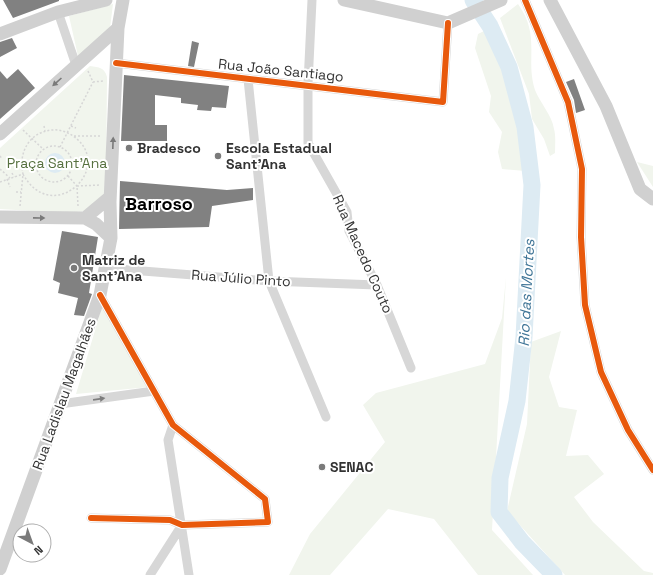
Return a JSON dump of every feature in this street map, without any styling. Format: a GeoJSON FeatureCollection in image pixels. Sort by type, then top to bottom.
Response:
{"type":"FeatureCollection","features":[{"type":"Feature","properties":{"kind":"main road"},"geometry":{"type":"LineString","coordinates":[[0,34],[58,12],[106,0]]}},
{"type":"Feature","properties":{"kind":"main road","name":"Rua Ladislau Magalhães"},"geometry":{"type":"LineString","coordinates":[[0,569],[100,295],[111,238],[108,191],[118,28],[123,0]]}},
{"type":"Feature","properties":{"kind":"main road"},"geometry":{"type":"LineString","coordinates":[[344,0],[448,23],[501,0]]}},
{"type":"Feature","properties":{"kind":"main road"},"geometry":{"type":"LineString","coordinates":[[550,0],[606,106],[640,189],[653,199]]}},
{"type":"Feature","properties":{"kind":"main road"},"geometry":{"type":"LineString","coordinates":[[0,134],[81,67],[118,28]]}},
{"type":"Feature","properties":{"kind":"main road"},"geometry":{"type":"LineString","coordinates":[[81,215],[108,191]]}},
{"type":"Feature","properties":{"kind":"main road"},"geometry":{"type":"LineString","coordinates":[[0,217],[81,215],[96,224],[111,238]]}},
{"type":"Feature","properties":{"kind":"street","name":"Rua Macedo Couto"},"geometry":{"type":"LineString","coordinates":[[312,0],[308,84],[308,143],[347,212],[349,231],[377,285],[411,368]]}},
{"type":"Feature","properties":{"kind":"street"},"geometry":{"type":"LineString","coordinates":[[525,0],[568,102],[582,169],[581,237],[585,305],[601,372],[628,430],[653,470]]}},
{"type":"Feature","properties":{"kind":"street"},"geometry":{"type":"LineString","coordinates":[[58,12],[81,67]]}},
{"type":"Feature","properties":{"kind":"street","name":"Rua João Santiago"},"geometry":{"type":"LineString","coordinates":[[116,64],[248,79],[308,84],[443,102],[448,23]]}},
{"type":"Feature","properties":{"kind":"street"},"geometry":{"type":"LineString","coordinates":[[248,79],[269,281],[326,417]]}},
{"type":"Feature","properties":{"kind":"street","name":"Rua Júlio Pinto"},"geometry":{"type":"LineString","coordinates":[[105,268],[269,281],[377,285]]}},
{"type":"Feature","properties":{"kind":"street"},"geometry":{"type":"LineString","coordinates":[[90,518],[170,520],[182,525],[268,522],[265,499],[173,425],[100,295]]}},
{"type":"Feature","properties":{"kind":"street"},"geometry":{"type":"LineString","coordinates":[[60,404],[154,392]]}},
{"type":"Feature","properties":{"kind":"street"},"geometry":{"type":"LineString","coordinates":[[173,425],[168,440],[189,575]]}},
{"type":"Feature","properties":{"kind":"street"},"geometry":{"type":"LineString","coordinates":[[150,575],[182,525]]}},
{"type":"Feature","properties":{"kind":"path"},"geometry":{"type":"LineString","coordinates":[[81,67],[93,82]]}},
{"type":"Feature","properties":{"kind":"path"},"geometry":{"type":"LineString","coordinates":[[93,82],[107,81]]}},
{"type":"Feature","properties":{"kind":"path"},"geometry":{"type":"LineString","coordinates":[[60,147],[93,82]]}},
{"type":"Feature","properties":{"kind":"path"},"geometry":{"type":"LineString","coordinates":[[44,126],[45,131]]}},
{"type":"Feature","properties":{"kind":"path"},"geometry":{"type":"LineString","coordinates":[[71,126],[76,128]]}},
{"type":"Feature","properties":{"kind":"path"},"geometry":{"type":"LineString","coordinates":[[21,128],[43,150]]}},
{"type":"Feature","properties":{"kind":"path"},"geometry":{"type":"LineString","coordinates":[[0,182],[23,174],[21,166],[23,151],[32,139],[45,131],[52,130],[68,133],[74,136],[84,148],[87,164],[86,172],[77,186],[63,195],[47,195],[32,188],[23,174],[20,210]]}},
{"type":"Feature","properties":{"kind":"path"},"geometry":{"type":"LineString","coordinates":[[74,136],[105,136]]}},
{"type":"Feature","properties":{"kind":"path"},"geometry":{"type":"LineString","coordinates":[[50,147],[60,147],[66,150],[72,159],[72,170],[68,176],[56,183],[45,180],[38,173],[36,162],[43,150],[50,147]]}},
{"type":"Feature","properties":{"kind":"path"},"geometry":{"type":"LineString","coordinates":[[0,170],[10,178]]}},
{"type":"Feature","properties":{"kind":"path"},"geometry":{"type":"LineString","coordinates":[[12,173],[14,177]]}},
{"type":"Feature","properties":{"kind":"path"},"geometry":{"type":"LineString","coordinates":[[68,176],[77,186],[81,215]]}},
{"type":"Feature","properties":{"kind":"path"},"geometry":{"type":"LineString","coordinates":[[7,180],[10,187]]}},
{"type":"Feature","properties":{"kind":"path"},"geometry":{"type":"LineString","coordinates":[[77,186],[108,191]]}},
{"type":"Feature","properties":{"kind":"path"},"geometry":{"type":"LineString","coordinates":[[16,192],[21,192]]}},
{"type":"Feature","properties":{"kind":"green space"},"geometry":{"type":"Polygon","coordinates":[[[113,4],[110,28],[78,56],[69,16],[113,4]]]}},
{"type":"Feature","properties":{"kind":"green space"},"geometry":{"type":"Polygon","coordinates":[[[518,4],[525,16],[531,37],[531,68],[535,90],[551,119],[555,132],[555,153],[550,156],[544,139],[532,119],[529,94],[500,18],[518,4]]]}},
{"type":"Feature","properties":{"kind":"green space"},"geometry":{"type":"Polygon","coordinates":[[[486,30],[504,70],[522,144],[525,171],[502,169],[498,152],[502,132],[489,112],[491,96],[475,48],[478,34],[486,30]]]}},
{"type":"Feature","properties":{"kind":"green space","name":"Praça Sant'Ana"},"geometry":{"type":"Polygon","coordinates":[[[90,66],[101,68],[107,77],[105,194],[86,211],[65,213],[0,209],[0,148],[90,66]]]}},
{"type":"Feature","properties":{"kind":"green space"},"geometry":{"type":"Polygon","coordinates":[[[637,162],[653,166],[653,187],[637,162]]]}},
{"type":"Feature","properties":{"kind":"green space"},"geometry":{"type":"Polygon","coordinates":[[[506,277],[492,530],[533,575],[478,575],[434,519],[388,509],[330,575],[289,575],[310,534],[385,442],[363,405],[376,393],[485,364],[502,318],[506,277]]]}},
{"type":"Feature","properties":{"kind":"green space"},"geometry":{"type":"Polygon","coordinates":[[[102,307],[149,387],[76,394],[102,307]]]}},
{"type":"Feature","properties":{"kind":"green space"},"geometry":{"type":"Polygon","coordinates":[[[561,331],[549,377],[559,407],[577,410],[566,456],[588,455],[604,474],[574,497],[593,522],[644,571],[653,573],[653,575],[565,575],[507,511],[527,424],[531,342],[561,331]]]}},
{"type":"Feature","properties":{"kind":"shaded area"},"geometry":{"type":"Polygon","coordinates":[[[51,153],[59,153],[65,159],[65,167],[59,173],[51,173],[45,167],[45,159],[51,153]]]}},
{"type":"Feature","properties":{"kind":"building"},"geometry":{"type":"Polygon","coordinates":[[[3,0],[59,0],[59,1],[13,18],[3,0]]]}},
{"type":"Feature","properties":{"kind":"building"},"geometry":{"type":"Polygon","coordinates":[[[12,38],[17,48],[0,57],[0,42],[12,38]]]}},
{"type":"Feature","properties":{"kind":"building"},"geometry":{"type":"Polygon","coordinates":[[[192,41],[199,43],[194,67],[188,66],[192,41]]]}},
{"type":"Feature","properties":{"kind":"building"},"geometry":{"type":"Polygon","coordinates":[[[18,69],[35,88],[0,119],[0,71],[7,79],[18,69]]]}},
{"type":"Feature","properties":{"kind":"building"},"geometry":{"type":"Polygon","coordinates":[[[124,75],[229,86],[226,108],[212,107],[211,111],[197,110],[198,105],[181,103],[181,98],[155,95],[155,125],[167,125],[167,141],[121,141],[124,75]]]}},
{"type":"Feature","properties":{"kind":"building"},"geometry":{"type":"Polygon","coordinates":[[[574,79],[585,110],[576,113],[574,100],[566,82],[574,79]]]}},
{"type":"Feature","properties":{"kind":"building"},"geometry":{"type":"Polygon","coordinates":[[[120,181],[227,190],[253,188],[253,200],[212,206],[209,227],[119,229],[120,181]]]}},
{"type":"Feature","properties":{"kind":"building","name":"Matriz de Sant'Ana"},"geometry":{"type":"Polygon","coordinates":[[[62,231],[98,237],[89,293],[92,294],[84,316],[74,315],[78,298],[58,293],[60,283],[53,280],[62,231]]]}},
{"type":"Feature","properties":{"kind":"waterway","name":"Rio das Mortes"},"geometry":{"type":"LineString","coordinates":[[473,0],[490,26],[509,67],[525,127],[532,185],[524,337],[517,401],[500,478],[499,512],[522,542],[554,575]]}},
{"type":"Feature","properties":{"kind":"cycle path"},"geometry":{"type":"LineString","coordinates":[[525,0],[568,102],[582,169],[581,237],[585,305],[601,372],[628,430],[653,470]]}},
{"type":"Feature","properties":{"kind":"cycle path"},"geometry":{"type":"LineString","coordinates":[[116,63],[443,102],[448,23]]}},
{"type":"Feature","properties":{"kind":"cycle path"},"geometry":{"type":"LineString","coordinates":[[91,518],[170,520],[182,525],[268,522],[265,499],[173,425],[100,295]]}},
{"type":"Feature","properties":{"kind":"place","name":"Bradesco"},"geometry":{"type":"Point","coordinates":[129,148]}},
{"type":"Feature","properties":{"kind":"place","name":"Escola Estadual Sant'Ana"},"geometry":{"type":"Point","coordinates":[218,156]}},
{"type":"Feature","properties":{"kind":"place","name":"Matriz de Sant'Ana"},"geometry":{"type":"Point","coordinates":[74,268]}},
{"type":"Feature","properties":{"kind":"place","name":"SENAC"},"geometry":{"type":"Point","coordinates":[322,467]}},
{"type":"Feature","properties":{"kind":"district","name":"Barroso"},"geometry":{"type":"Point","coordinates":[159,203]}}]}
